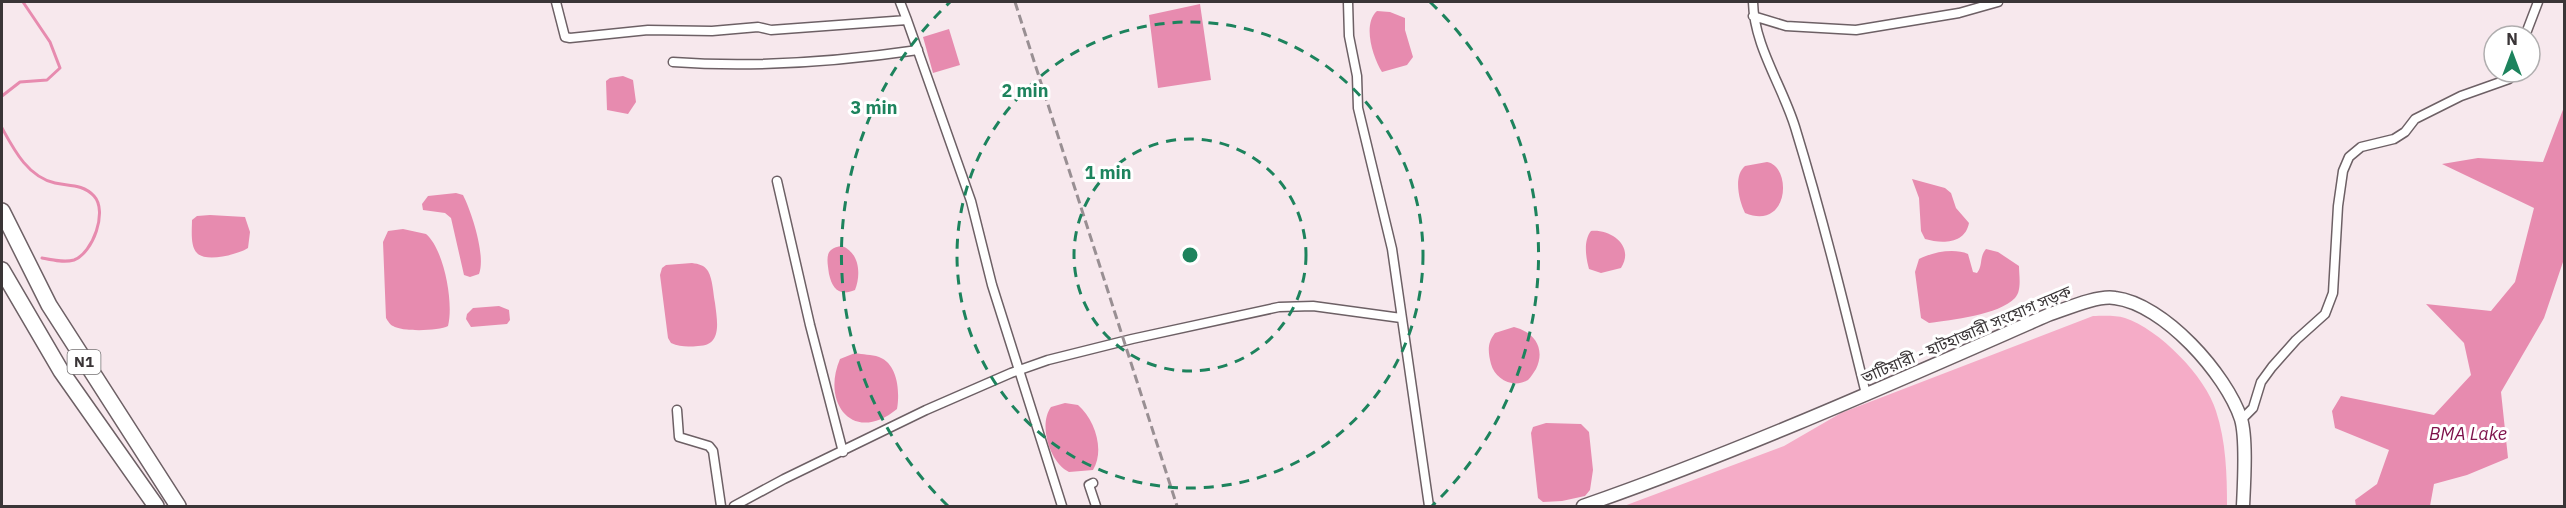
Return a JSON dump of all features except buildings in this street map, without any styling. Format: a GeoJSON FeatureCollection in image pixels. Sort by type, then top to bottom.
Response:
{"type":"FeatureCollection","features":[{"type":"Feature","properties":{"kind":"highway","name":"N1"},"geometry":{"type":"LineString","coordinates":[[2,211],[49,304],[178,507]]}},
{"type":"Feature","properties":{"kind":"highway","name":"N1"},"geometry":{"type":"LineString","coordinates":[[2,270],[61,371],[156,507]]}},
{"type":"Feature","properties":{"kind":"main road","name":"ভাটিয়ারী - হাটহাজারী সংযোগ সড়ক"},"geometry":{"type":"LineString","coordinates":[[1583,507],[1643,486],[1866,394],[2048,315],[2084,302],[2114,297],[2142,307],[2170,326],[2196,351],[2227,392],[2241,420],[2243,507]]}},
{"type":"Feature","properties":{"kind":"street"},"geometry":{"type":"LineString","coordinates":[[556,2],[565,37],[570,38],[648,30],[712,31],[758,27],[771,30],[907,20]]}},
{"type":"Feature","properties":{"kind":"street"},"geometry":{"type":"LineString","coordinates":[[900,2],[968,192],[992,285],[1062,507]]}},
{"type":"Feature","properties":{"kind":"street"},"geometry":{"type":"LineString","coordinates":[[1348,2],[1349,36],[1357,76],[1358,108],[1385,211],[1430,507]]}},
{"type":"Feature","properties":{"kind":"street"},"geometry":{"type":"LineString","coordinates":[[1752,2],[1759,39],[1795,127],[1838,280],[1866,394]]}},
{"type":"Feature","properties":{"kind":"street"},"geometry":{"type":"LineString","coordinates":[[1753,16],[1786,26],[1856,30],[1959,13],[1998,2]]}},
{"type":"Feature","properties":{"kind":"street"},"geometry":{"type":"LineString","coordinates":[[2530,24],[2538,2]]}},
{"type":"Feature","properties":{"kind":"street"},"geometry":{"type":"LineString","coordinates":[[673,62],[724,66],[799,64],[853,60],[918,50]]}},
{"type":"Feature","properties":{"kind":"street"},"geometry":{"type":"LineString","coordinates":[[2241,420],[2253,408],[2261,382],[2272,367],[2296,340],[2325,314],[2333,293],[2338,206],[2343,171],[2349,157],[2361,147],[2394,139],[2404,132],[2415,119],[2461,96],[2495,84]]}},
{"type":"Feature","properties":{"kind":"street"},"geometry":{"type":"LineString","coordinates":[[777,181],[810,325],[843,452]]}},
{"type":"Feature","properties":{"kind":"street"},"geometry":{"type":"LineString","coordinates":[[734,507],[768,487],[926,410],[1020,370],[1111,344],[1279,307],[1313,306],[1401,318]]}},
{"type":"Feature","properties":{"kind":"street"},"geometry":{"type":"LineString","coordinates":[[677,410],[679,437],[709,446],[714,450],[721,507]]}},
{"type":"Feature","properties":{"kind":"street"},"geometry":{"type":"LineString","coordinates":[[1096,507],[1089,485],[1093,483],[1101,507]]}},
{"type":"Feature","properties":{"kind":"shaded area"},"geometry":{"type":"Polygon","coordinates":[[[2093,316],[2125,318],[2152,332],[2180,356],[2202,384],[2211,398],[2222,434],[2227,506],[1624,506],[1784,446],[1841,413],[2093,316]]]}},
{"type":"Feature","properties":{"kind":"water"},"geometry":{"type":"Polygon","coordinates":[[[1200,4],[1211,80],[1158,88],[1149,15],[1200,4]]]}},
{"type":"Feature","properties":{"kind":"water"},"geometry":{"type":"Polygon","coordinates":[[[1377,11],[1390,12],[1405,18],[1405,30],[1413,57],[1407,65],[1382,72],[1370,41],[1370,24],[1377,11]]]}},
{"type":"Feature","properties":{"kind":"water"},"geometry":{"type":"Polygon","coordinates":[[[949,29],[960,65],[933,73],[923,37],[949,29]]]}},
{"type":"Feature","properties":{"kind":"water"},"geometry":{"type":"Polygon","coordinates":[[[623,76],[633,80],[636,102],[628,114],[607,110],[606,81],[623,76]]]}},
{"type":"Feature","properties":{"kind":"water","name":"BMA Lake"},"geometry":{"type":"Polygon","coordinates":[[[2564,107],[2564,259],[2544,318],[2501,392],[2508,458],[2467,475],[2434,484],[2430,506],[2356,506],[2355,500],[2377,484],[2389,450],[2335,428],[2332,411],[2341,396],[2434,415],[2471,375],[2464,343],[2426,304],[2491,311],[2515,282],[2534,208],[2442,164],[2478,158],[2543,162],[2564,107]]]}},
{"type":"Feature","properties":{"kind":"water"},"geometry":{"type":"Polygon","coordinates":[[[1767,162],[1775,166],[1783,185],[1778,206],[1771,213],[1760,216],[1745,213],[1738,189],[1741,170],[1745,166],[1767,162]]]}},
{"type":"Feature","properties":{"kind":"water"},"geometry":{"type":"Polygon","coordinates":[[[1912,179],[1945,188],[1951,193],[1956,208],[1969,223],[1963,235],[1958,239],[1945,242],[1925,239],[1921,231],[1919,198],[1912,179]]]}},
{"type":"Feature","properties":{"kind":"water"},"geometry":{"type":"Polygon","coordinates":[[[456,193],[463,195],[467,203],[481,257],[479,274],[470,277],[464,275],[451,218],[445,213],[423,210],[422,204],[428,196],[456,193]]]}},
{"type":"Feature","properties":{"kind":"water"},"geometry":{"type":"Polygon","coordinates":[[[197,216],[245,217],[250,232],[248,248],[238,253],[215,257],[201,256],[197,253],[192,242],[192,220],[197,216]]]}},
{"type":"Feature","properties":{"kind":"water"},"geometry":{"type":"Polygon","coordinates":[[[403,229],[426,234],[438,251],[446,277],[450,304],[448,326],[429,330],[404,329],[392,325],[386,318],[383,242],[388,231],[403,229]]]}},
{"type":"Feature","properties":{"kind":"water"},"geometry":{"type":"Polygon","coordinates":[[[1591,231],[1606,233],[1619,240],[1625,253],[1625,260],[1621,268],[1601,273],[1589,269],[1586,245],[1591,231]]]}},
{"type":"Feature","properties":{"kind":"water"},"geometry":{"type":"Polygon","coordinates":[[[842,246],[848,249],[858,265],[855,290],[849,292],[837,290],[829,274],[829,252],[842,246]]]}},
{"type":"Feature","properties":{"kind":"water"},"geometry":{"type":"Polygon","coordinates":[[[1986,249],[1998,252],[2019,266],[2019,287],[2015,298],[1998,309],[1974,316],[1929,323],[1921,318],[1915,272],[1919,259],[1943,252],[1962,252],[1968,254],[1973,272],[1977,273],[1986,249]]]}},
{"type":"Feature","properties":{"kind":"water"},"geometry":{"type":"Polygon","coordinates":[[[692,263],[703,266],[710,275],[717,331],[715,337],[706,345],[684,346],[671,343],[668,338],[660,275],[662,268],[666,265],[692,263]]]}},
{"type":"Feature","properties":{"kind":"water"},"geometry":{"type":"Polygon","coordinates":[[[499,306],[509,310],[510,320],[507,324],[471,327],[466,319],[467,314],[473,308],[499,306]]]}},
{"type":"Feature","properties":{"kind":"water"},"geometry":{"type":"Polygon","coordinates":[[[1514,327],[1532,337],[1540,354],[1536,369],[1528,380],[1522,383],[1505,381],[1496,374],[1489,352],[1489,344],[1495,333],[1514,327]]]}},
{"type":"Feature","properties":{"kind":"water"},"geometry":{"type":"Polygon","coordinates":[[[855,353],[873,355],[885,361],[894,372],[898,387],[897,409],[881,419],[867,423],[855,421],[845,414],[838,404],[835,390],[835,375],[840,359],[855,353]]]}},
{"type":"Feature","properties":{"kind":"water"},"geometry":{"type":"Polygon","coordinates":[[[1065,403],[1078,405],[1093,427],[1098,454],[1093,470],[1069,472],[1056,461],[1048,443],[1047,415],[1051,407],[1065,403]]]}},
{"type":"Feature","properties":{"kind":"water"},"geometry":{"type":"Polygon","coordinates":[[[1546,423],[1581,424],[1589,432],[1593,470],[1590,490],[1585,496],[1543,502],[1538,498],[1531,433],[1533,427],[1546,423]]]}},
{"type":"Feature","properties":{"kind":"waterway"},"geometry":{"type":"LineString","coordinates":[[2,96],[20,82],[47,80],[60,68],[50,42],[23,2]]}},
{"type":"Feature","properties":{"kind":"waterway"},"geometry":{"type":"LineString","coordinates":[[2,128],[23,162],[37,175],[55,183],[85,189],[94,196],[98,203],[99,221],[96,231],[81,256],[66,261],[42,258]]}},
{"type":"Feature","properties":{"kind":"railway"},"geometry":{"type":"LineString","coordinates":[[1015,2],[1177,506]]}}]}
